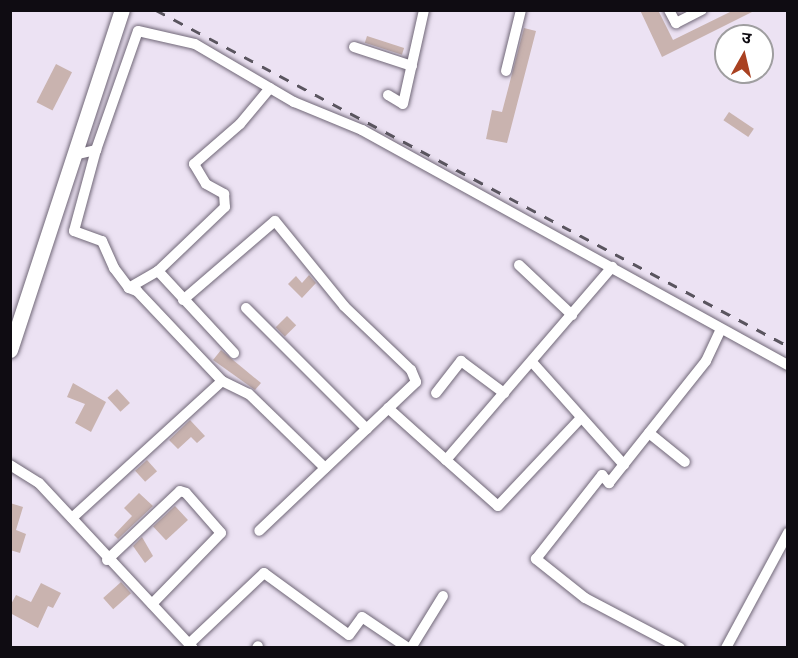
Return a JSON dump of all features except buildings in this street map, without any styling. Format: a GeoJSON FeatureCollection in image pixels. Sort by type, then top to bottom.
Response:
{"type":"FeatureCollection","features":[{"type":"Feature","properties":{"kind":"main road"},"geometry":{"type":"LineString","coordinates":[[10,350],[122,10]]}},
{"type":"Feature","properties":{"kind":"street"},"geometry":{"type":"LineString","coordinates":[[388,95],[403,104],[424,10]]}},
{"type":"Feature","properties":{"kind":"street"},"geometry":{"type":"LineString","coordinates":[[506,70],[521,10]]}},
{"type":"Feature","properties":{"kind":"street"},"geometry":{"type":"LineString","coordinates":[[669,10],[676,23],[702,10]]}},
{"type":"Feature","properties":{"kind":"street"},"geometry":{"type":"LineString","coordinates":[[325,468],[249,394],[222,381],[137,291],[129,288],[114,268],[102,241],[74,231],[96,150],[138,31],[195,44],[294,102],[362,130],[788,365]]}},
{"type":"Feature","properties":{"kind":"street"},"geometry":{"type":"LineString","coordinates":[[354,47],[412,66]]}},
{"type":"Feature","properties":{"kind":"street"},"geometry":{"type":"LineString","coordinates":[[129,288],[158,271],[225,207],[224,194],[206,184],[194,164],[240,124],[270,88]]}},
{"type":"Feature","properties":{"kind":"street"},"geometry":{"type":"LineString","coordinates":[[74,155],[96,150]]}},
{"type":"Feature","properties":{"kind":"street"},"geometry":{"type":"LineString","coordinates":[[183,300],[275,221],[344,306],[411,370],[416,382],[259,531]]}},
{"type":"Feature","properties":{"kind":"street"},"geometry":{"type":"LineString","coordinates":[[519,265],[572,315]]}},
{"type":"Feature","properties":{"kind":"street"},"geometry":{"type":"LineString","coordinates":[[446,460],[612,267]]}},
{"type":"Feature","properties":{"kind":"street"},"geometry":{"type":"LineString","coordinates":[[158,271],[234,353]]}},
{"type":"Feature","properties":{"kind":"street"},"geometry":{"type":"LineString","coordinates":[[246,308],[367,429]]}},
{"type":"Feature","properties":{"kind":"street"},"geometry":{"type":"LineString","coordinates":[[680,648],[585,598],[536,559],[602,475],[609,483],[624,465],[705,361],[721,329]]}},
{"type":"Feature","properties":{"kind":"street"},"geometry":{"type":"LineString","coordinates":[[436,393],[462,361],[504,393]]}},
{"type":"Feature","properties":{"kind":"street"},"geometry":{"type":"LineString","coordinates":[[531,362],[624,465]]}},
{"type":"Feature","properties":{"kind":"street"},"geometry":{"type":"LineString","coordinates":[[72,518],[222,381]]}},
{"type":"Feature","properties":{"kind":"street"},"geometry":{"type":"LineString","coordinates":[[388,408],[498,506],[581,418]]}},
{"type":"Feature","properties":{"kind":"street"},"geometry":{"type":"LineString","coordinates":[[649,433],[685,462]]}},
{"type":"Feature","properties":{"kind":"street"},"geometry":{"type":"LineString","coordinates":[[10,465],[39,483],[107,560],[191,645],[264,573],[349,635],[362,617],[410,648],[443,596]]}},
{"type":"Feature","properties":{"kind":"street"},"geometry":{"type":"LineString","coordinates":[[107,560],[180,490],[186,493],[221,533],[152,604]]}},
{"type":"Feature","properties":{"kind":"street"},"geometry":{"type":"LineString","coordinates":[[726,648],[788,533]]}},
{"type":"Feature","properties":{"kind":"railway"},"geometry":{"type":"LineString","coordinates":[[156,10],[788,346]]}}]}
